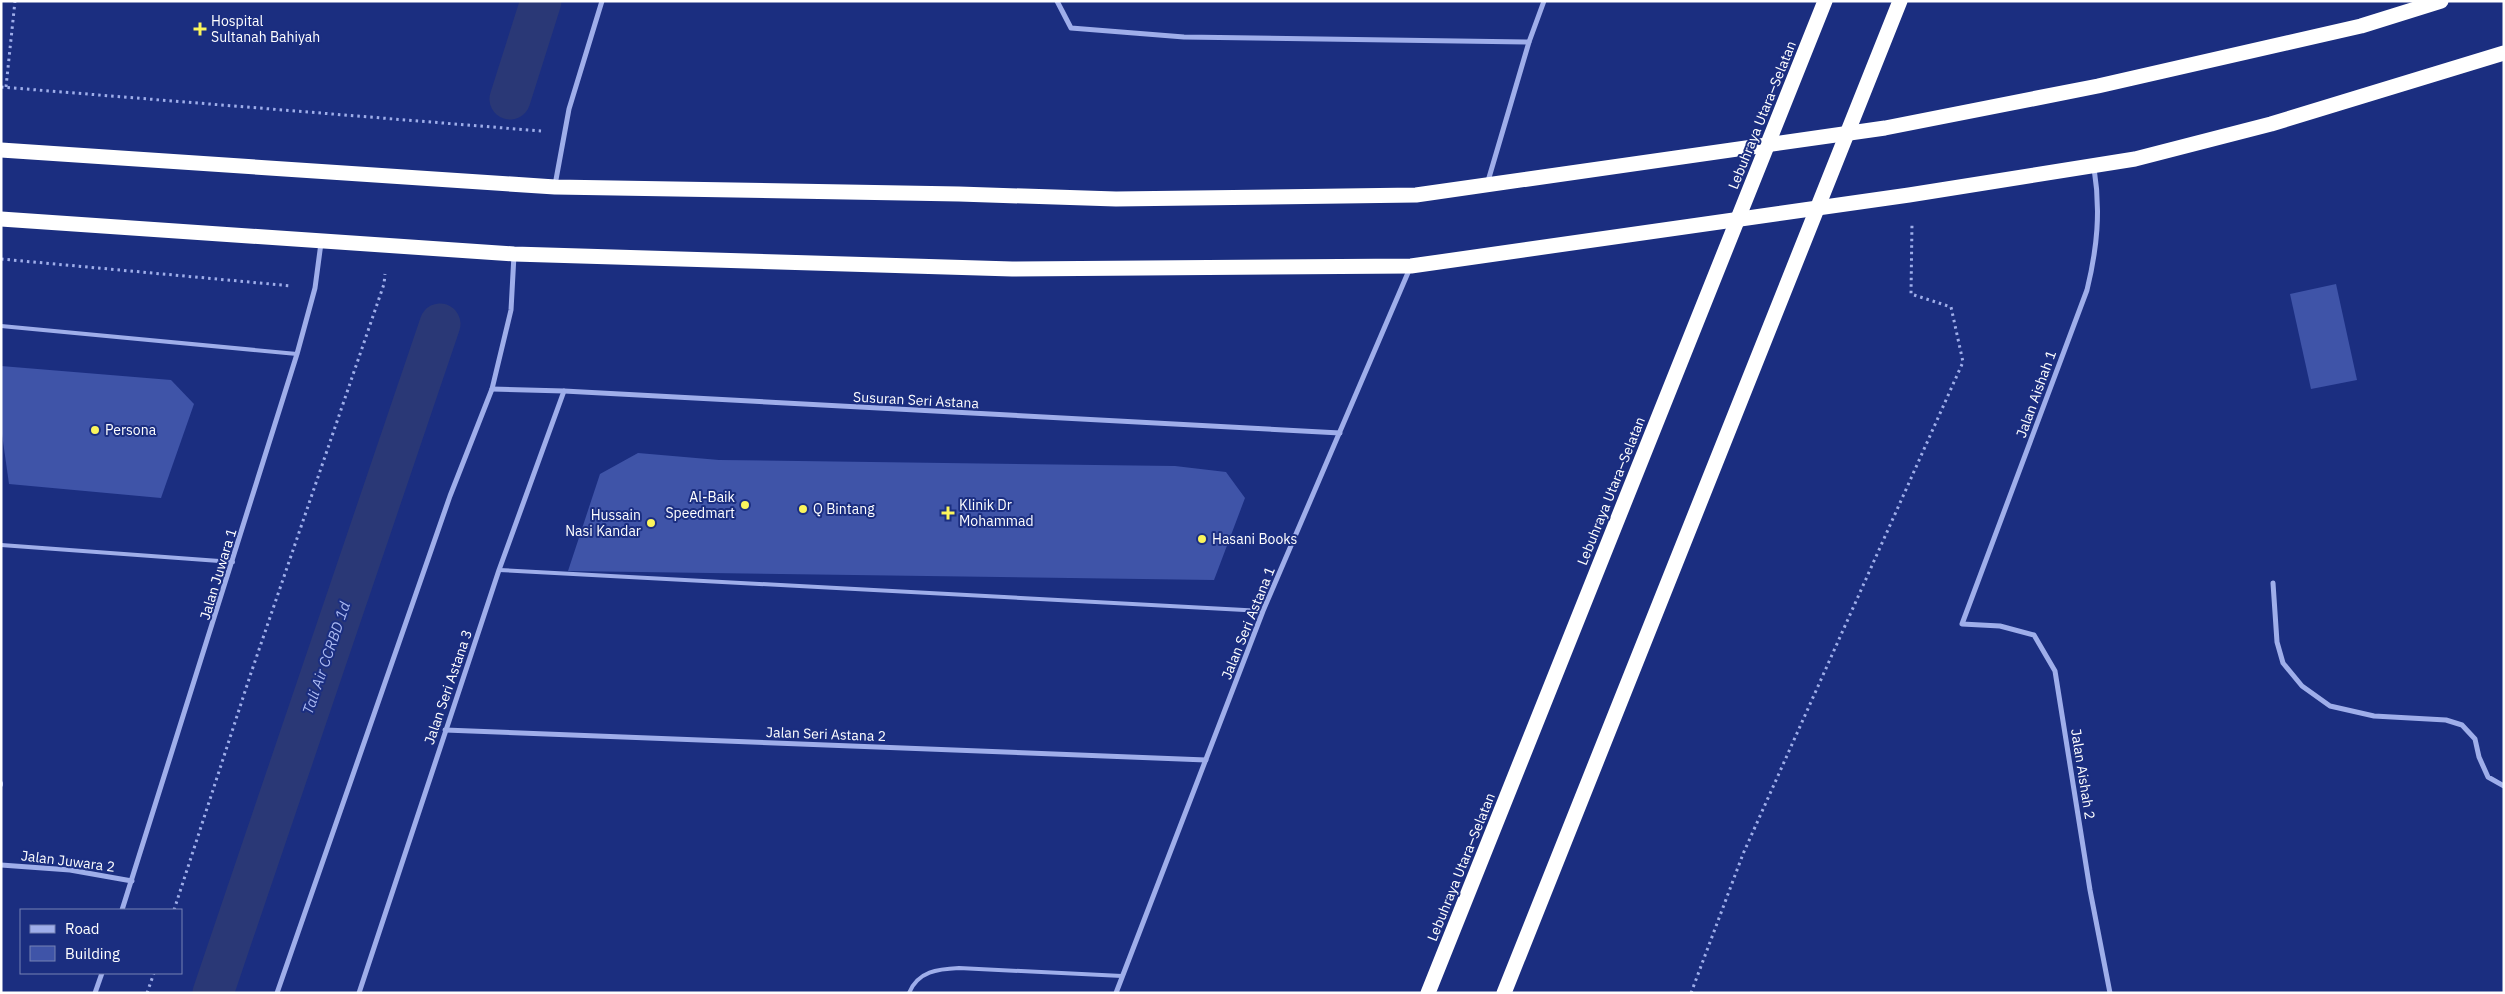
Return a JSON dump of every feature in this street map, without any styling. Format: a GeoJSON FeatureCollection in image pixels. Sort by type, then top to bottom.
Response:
{"type":"FeatureCollection","features":[{"type":"Feature","properties":{"kind":"highway","name":"Lebuhraya Utara–Selatan"},"geometry":{"type":"LineString","coordinates":[[1428,993],[1825,1]]}},
{"type":"Feature","properties":{"kind":"highway"},"geometry":{"type":"LineString","coordinates":[[1504,993],[1900,1]]}},
{"type":"Feature","properties":{"kind":"highway"},"geometry":{"type":"LineString","coordinates":[[1,150],[555,187],[960,194],[1116,199],[1416,195],[1486,187],[1894,126],[2098,86],[2352,28],[2441,1]]}},
{"type":"Feature","properties":{"kind":"highway"},"geometry":{"type":"LineString","coordinates":[[1,219],[514,254],[1012,269],[1411,266],[1909,195],[2135,159],[2271,124],[2504,53]]}},
{"type":"Feature","properties":{"kind":"street"},"geometry":{"type":"LineString","coordinates":[[555,187],[569,109],[602,1]]}},
{"type":"Feature","properties":{"kind":"street"},"geometry":{"type":"LineString","coordinates":[[1057,1],[1071,28],[1184,37],[1529,42]]}},
{"type":"Feature","properties":{"kind":"street"},"geometry":{"type":"LineString","coordinates":[[1486,187],[1529,42],[1544,1]]}},
{"type":"Feature","properties":{"kind":"street","name":"Jalan Aishah 1"},"geometry":{"type":"LineString","coordinates":[[1962,624],[2087,290],[2094,260],[2098,227],[2098,195],[2094,166]]}},
{"type":"Feature","properties":{"kind":"street","name":"Jalan Juwara 1"},"geometry":{"type":"LineString","coordinates":[[122,909],[297,354],[315,288],[321,241]]}},
{"type":"Feature","properties":{"kind":"street"},"geometry":{"type":"LineString","coordinates":[[277,993],[450,496],[492,389],[511,310],[514,254]]}},
{"type":"Feature","properties":{"kind":"street","name":"Jalan Seri Astana 1"},"geometry":{"type":"LineString","coordinates":[[1116,993],[1263,611],[1411,266]]}},
{"type":"Feature","properties":{"kind":"street","name":"Susuran Seri Astana"},"geometry":{"type":"LineString","coordinates":[[492,389],[564,391],[776,404],[1340,433]]}},
{"type":"Feature","properties":{"kind":"street","name":"Jalan Seri Astana 3"},"geometry":{"type":"LineString","coordinates":[[360,993],[445,730],[482,626],[498,570],[564,391]]}},
{"type":"Feature","properties":{"kind":"street"},"geometry":{"type":"LineString","coordinates":[[2273,583],[2277,642],[2283,663],[2302,686],[2330,706],[2374,716],[2446,720],[2462,725],[2475,739],[2479,757],[2488,777],[2504,786]]}},
{"type":"Feature","properties":{"kind":"street","name":"Jalan Aishah 2"},"geometry":{"type":"LineString","coordinates":[[1962,624],[2000,626],[2034,635],[2055,671],[2090,890],[2110,993]]}},
{"type":"Feature","properties":{"kind":"street","name":"Jalan Seri Astana 2"},"geometry":{"type":"LineString","coordinates":[[445,730],[1206,760]]}},
{"type":"Feature","properties":{"kind":"street","name":"Jalan Juwara 2"},"geometry":{"type":"LineString","coordinates":[[1,865],[70,870],[132,881]]}},
{"type":"Feature","properties":{"kind":"street"},"geometry":{"type":"LineString","coordinates":[[95,993],[102,974]]}},
{"type":"Feature","properties":{"kind":"lane"},"geometry":{"type":"LineString","coordinates":[[1,326],[297,354]]}},
{"type":"Feature","properties":{"kind":"lane"},"geometry":{"type":"LineString","coordinates":[[1,545],[233,562]]}},
{"type":"Feature","properties":{"kind":"lane"},"geometry":{"type":"LineString","coordinates":[[498,570],[1263,611]]}},
{"type":"Feature","properties":{"kind":"lane"},"geometry":{"type":"LineString","coordinates":[[909,993],[920,976],[939,969],[959,968],[1122,976]]}},
{"type":"Feature","properties":{"kind":"path"},"geometry":{"type":"LineString","coordinates":[[6,87],[15,1]]}},
{"type":"Feature","properties":{"kind":"path"},"geometry":{"type":"LineString","coordinates":[[1,87],[536,130]]}},
{"type":"Feature","properties":{"kind":"path"},"geometry":{"type":"LineString","coordinates":[[1691,993],[1743,854],[1963,362],[1951,307],[1911,294],[1912,212],[1909,195]]}},
{"type":"Feature","properties":{"kind":"path"},"geometry":{"type":"LineString","coordinates":[[174,909],[251,673],[384,284],[388,246]]}},
{"type":"Feature","properties":{"kind":"path"},"geometry":{"type":"LineString","coordinates":[[1,260],[315,288]]}},
{"type":"Feature","properties":{"kind":"path"},"geometry":{"type":"LineString","coordinates":[[147,993],[154,974]]}},
{"type":"Feature","properties":{"kind":"building"},"geometry":{"type":"Polygon","coordinates":[[[2336,284],[2357,380],[2311,389],[2290,294],[2336,284]]]}},
{"type":"Feature","properties":{"kind":"building"},"geometry":{"type":"Polygon","coordinates":[[[1,366],[171,380],[194,404],[161,498],[9,484],[1,427],[1,366]]]}},
{"type":"Feature","properties":{"kind":"building"},"geometry":{"type":"Polygon","coordinates":[[[638,453],[719,460],[1175,466],[1226,472],[1245,498],[1214,580],[568,571],[600,474],[638,453]]]}},
{"type":"Feature","properties":{"kind":"waterway","name":"Tali Air CCRBD 1d"},"geometry":{"type":"LineString","coordinates":[[510,99],[541,1]]}},
{"type":"Feature","properties":{"kind":"waterway","name":"Tali Air CCRBD 1d"},"geometry":{"type":"LineString","coordinates":[[213,993],[440,324]]}},
{"type":"Feature","properties":{"kind":"place","name":"Hospital Sultanah Bahiyah"},"geometry":{"type":"Point","coordinates":[200,29]}},
{"type":"Feature","properties":{"kind":"place","name":"Persona"},"geometry":{"type":"Point","coordinates":[95,430]}},
{"type":"Feature","properties":{"kind":"place","name":"Al-Baik Speedmart"},"geometry":{"type":"Point","coordinates":[745,505]}},
{"type":"Feature","properties":{"kind":"place","name":"Q Bintang"},"geometry":{"type":"Point","coordinates":[803,509]}},
{"type":"Feature","properties":{"kind":"place","name":"Klinik Dr Mohammad"},"geometry":{"type":"Point","coordinates":[948,513]}},
{"type":"Feature","properties":{"kind":"place","name":"Hussain Nasi Kandar"},"geometry":{"type":"Point","coordinates":[651,523]}},
{"type":"Feature","properties":{"kind":"place","name":"Hasani Books"},"geometry":{"type":"Point","coordinates":[1202,539]}}]}
